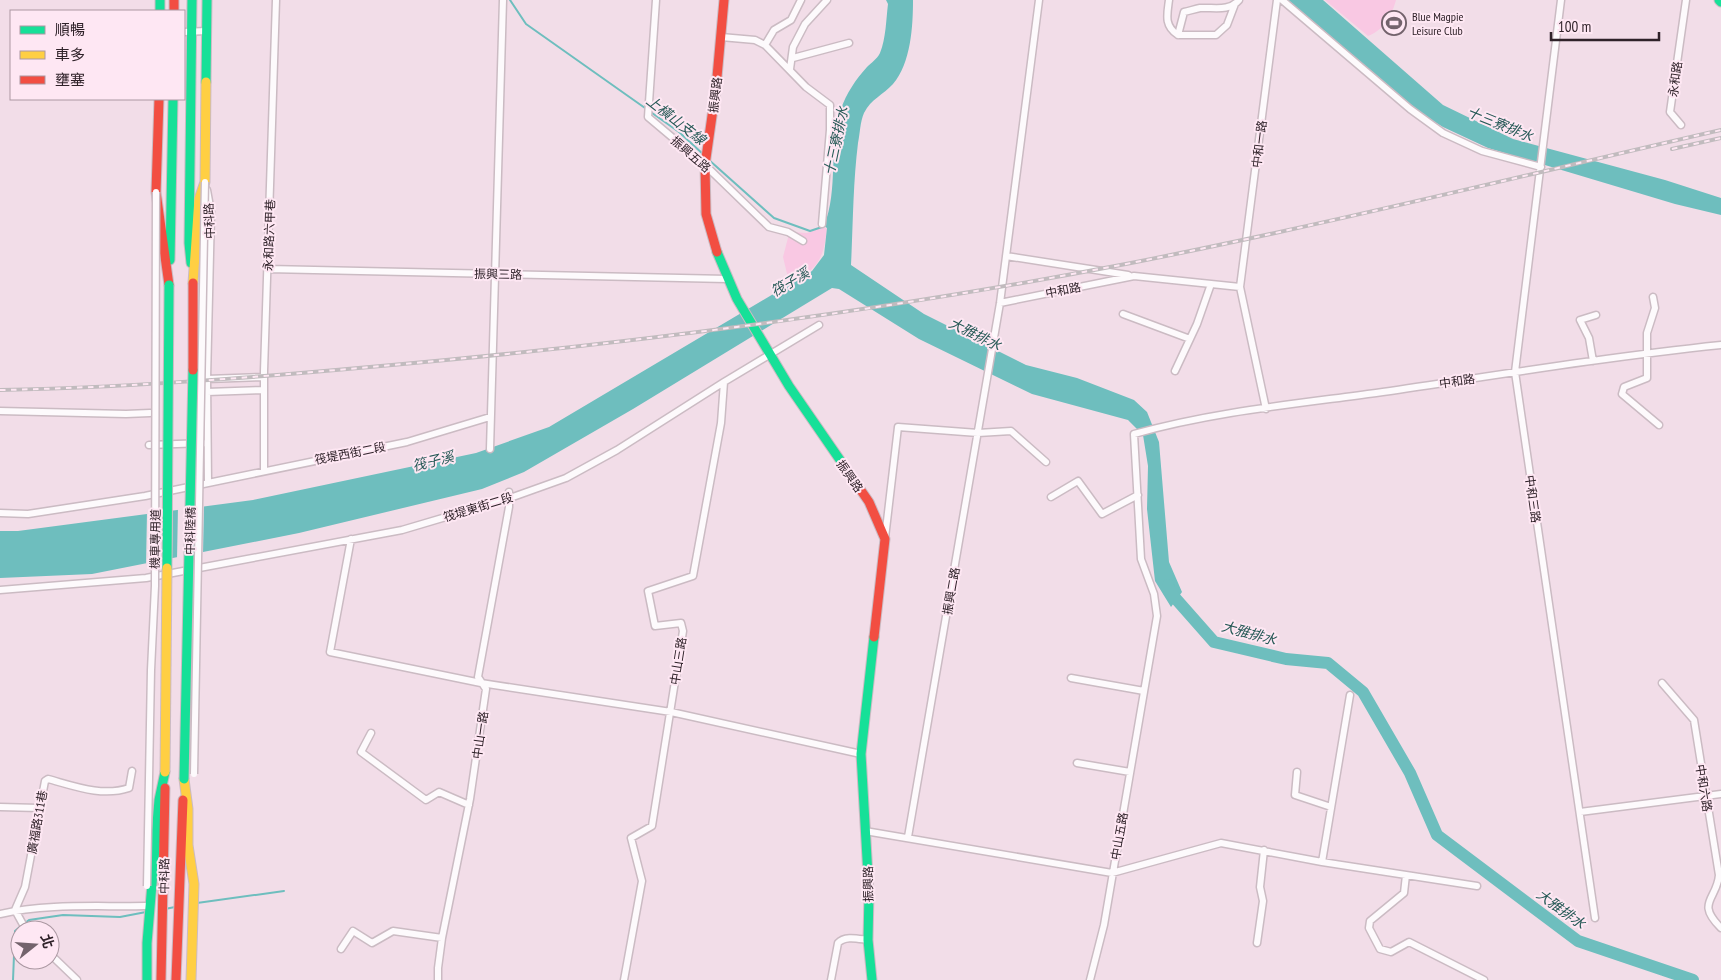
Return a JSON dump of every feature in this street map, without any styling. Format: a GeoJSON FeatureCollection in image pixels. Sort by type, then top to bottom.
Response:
{"type":"FeatureCollection","features":[{"type":"Feature","properties":{"kind":"street","name":"中科路"},"geometry":{"type":"LineString","coordinates":[[192,0],[188,32],[189,243],[193,283]]}},
{"type":"Feature","properties":{"kind":"street","name":"中科路"},"geometry":{"type":"LineString","coordinates":[[207,0],[205,182],[210,212],[207,379],[208,483]]}},
{"type":"Feature","properties":{"kind":"street","name":"永和路六甲巷"},"geometry":{"type":"LineString","coordinates":[[264,470],[264,377],[276,0]]}},
{"type":"Feature","properties":{"kind":"street"},"geometry":{"type":"LineString","coordinates":[[490,449],[502,0]]}},
{"type":"Feature","properties":{"kind":"street","name":"振興五路"},"geometry":{"type":"LineString","coordinates":[[656,0],[648,117],[705,165],[769,227],[788,232],[803,240]]}},
{"type":"Feature","properties":{"kind":"street","name":"振興路"},"geometry":{"type":"LineString","coordinates":[[724,0],[716,88],[705,165],[706,214],[727,279],[799,401],[869,502],[885,539],[861,754],[869,893],[868,940],[872,980]]}},
{"type":"Feature","properties":{"kind":"street"},"geometry":{"type":"LineString","coordinates":[[764,45],[774,30],[791,20],[801,0]]}},
{"type":"Feature","properties":{"kind":"street"},"geometry":{"type":"LineString","coordinates":[[790,69],[793,47],[805,24],[827,0]]}},
{"type":"Feature","properties":{"kind":"street"},"geometry":{"type":"LineString","coordinates":[[1000,303],[1039,0]]}},
{"type":"Feature","properties":{"kind":"street"},"geometry":{"type":"LineString","coordinates":[[1169,0],[1167,18],[1170,29],[1178,35],[1216,35],[1227,25],[1237,2]]}},
{"type":"Feature","properties":{"kind":"street","name":"中和一路"},"geometry":{"type":"LineString","coordinates":[[1240,287],[1277,0]]}},
{"type":"Feature","properties":{"kind":"street"},"geometry":{"type":"LineString","coordinates":[[1282,0],[1410,109],[1443,133],[1482,151],[1541,165]]}},
{"type":"Feature","properties":{"kind":"street","name":"中和三路"},"geometry":{"type":"LineString","coordinates":[[1561,0],[1515,372],[1595,918]]}},
{"type":"Feature","properties":{"kind":"street","name":"永和路"},"geometry":{"type":"LineString","coordinates":[[1681,125],[1670,112],[1686,0]]}},
{"type":"Feature","properties":{"kind":"street"},"geometry":{"type":"LineString","coordinates":[[1178,35],[1184,12],[1200,8],[1220,9],[1237,2]]}},
{"type":"Feature","properties":{"kind":"street"},"geometry":{"type":"LineString","coordinates":[[188,32],[206,31]]}},
{"type":"Feature","properties":{"kind":"street"},"geometry":{"type":"LineString","coordinates":[[721,37],[755,40],[764,45],[806,87],[830,106],[830,140],[822,224]]}},
{"type":"Feature","properties":{"kind":"street"},"geometry":{"type":"LineString","coordinates":[[793,58],[850,43]]}},
{"type":"Feature","properties":{"kind":"street"},"geometry":{"type":"LineString","coordinates":[[159,100],[156,192],[169,286]]}},
{"type":"Feature","properties":{"kind":"street"},"geometry":{"type":"LineString","coordinates":[[169,286],[173,100]]}},
{"type":"Feature","properties":{"kind":"street"},"geometry":{"type":"LineString","coordinates":[[193,283],[200,199],[205,182]]}},
{"type":"Feature","properties":{"kind":"street"},"geometry":{"type":"LineString","coordinates":[[194,774],[205,182]]}},
{"type":"Feature","properties":{"kind":"street","name":"機車專用道"},"geometry":{"type":"LineString","coordinates":[[147,886],[151,670],[155,586],[156,192]]}},
{"type":"Feature","properties":{"kind":"street"},"geometry":{"type":"LineString","coordinates":[[1006,256],[1134,276]]}},
{"type":"Feature","properties":{"kind":"street","name":"振興三路"},"geometry":{"type":"LineString","coordinates":[[268,269],[727,279]]}},
{"type":"Feature","properties":{"kind":"street","name":"中和路"},"geometry":{"type":"LineString","coordinates":[[1000,303],[1134,276],[1240,287]]}},
{"type":"Feature","properties":{"kind":"street","name":"中科陸橋"},"geometry":{"type":"LineString","coordinates":[[184,779],[194,357],[193,283]]}},
{"type":"Feature","properties":{"kind":"street"},"geometry":{"type":"LineString","coordinates":[[1175,372],[1211,284]]}},
{"type":"Feature","properties":{"kind":"street","name":"中科陸橋"},"geometry":{"type":"LineString","coordinates":[[165,772],[169,286]]}},
{"type":"Feature","properties":{"kind":"street"},"geometry":{"type":"LineString","coordinates":[[1240,287],[1266,408]]}},
{"type":"Feature","properties":{"kind":"street"},"geometry":{"type":"LineString","coordinates":[[1653,297],[1655,308],[1647,333],[1647,378],[1624,387],[1622,394],[1659,425]]}},
{"type":"Feature","properties":{"kind":"street","name":"振興二路"},"geometry":{"type":"LineString","coordinates":[[908,837],[1000,303]]}},
{"type":"Feature","properties":{"kind":"street"},"geometry":{"type":"LineString","coordinates":[[1123,314],[1190,339]]}},
{"type":"Feature","properties":{"kind":"street"},"geometry":{"type":"LineString","coordinates":[[1593,362],[1589,338],[1580,320],[1596,315]]}},
{"type":"Feature","properties":{"kind":"street"},"geometry":{"type":"LineString","coordinates":[[724,382],[819,325]]}},
{"type":"Feature","properties":{"kind":"street","name":"中和路"},"geometry":{"type":"LineString","coordinates":[[1134,434],[1159,427],[1266,408],[1648,353],[1721,345]]}},
{"type":"Feature","properties":{"kind":"street"},"geometry":{"type":"LineString","coordinates":[[207,379],[264,377]]}},
{"type":"Feature","properties":{"kind":"street","name":"筏堤東街二段"},"geometry":{"type":"LineString","coordinates":[[0,590],[100,584],[207,568],[402,530],[566,478],[617,450],[724,382]]}},
{"type":"Feature","properties":{"kind":"street","name":"中山三路"},"geometry":{"type":"LineString","coordinates":[[624,980],[642,881],[631,838],[652,826],[683,631],[680,623],[655,626],[648,590],[693,576],[721,423],[724,382]]}},
{"type":"Feature","properties":{"kind":"street"},"geometry":{"type":"LineString","coordinates":[[207,392],[264,390]]}},
{"type":"Feature","properties":{"kind":"street"},"geometry":{"type":"LineString","coordinates":[[0,411],[126,414],[150,412]]}},
{"type":"Feature","properties":{"kind":"street","name":"筏堤西街二段"},"geometry":{"type":"LineString","coordinates":[[0,513],[28,514],[76,508],[208,483],[407,442],[490,417]]}},
{"type":"Feature","properties":{"kind":"street"},"geometry":{"type":"LineString","coordinates":[[885,539],[898,427],[978,433],[1011,431],[1046,462]]}},
{"type":"Feature","properties":{"kind":"street","name":"中山五路"},"geometry":{"type":"LineString","coordinates":[[1090,980],[1097,959],[1157,616],[1154,594],[1141,559],[1134,434]]}},
{"type":"Feature","properties":{"kind":"street"},"geometry":{"type":"LineString","coordinates":[[149,445],[208,443]]}},
{"type":"Feature","properties":{"kind":"street"},"geometry":{"type":"LineString","coordinates":[[1051,497],[1078,481],[1102,514],[1138,495]]}},
{"type":"Feature","properties":{"kind":"street","name":"中山一路"},"geometry":{"type":"LineString","coordinates":[[438,980],[442,938],[469,805],[486,689],[478,677],[509,495]]}},
{"type":"Feature","properties":{"kind":"street"},"geometry":{"type":"LineString","coordinates":[[351,539],[330,652],[481,683],[671,712],[861,754]]}},
{"type":"Feature","properties":{"kind":"street"},"geometry":{"type":"LineString","coordinates":[[1071,678],[1144,691]]}},
{"type":"Feature","properties":{"kind":"street","name":"中和六路"},"geometry":{"type":"LineString","coordinates":[[1662,683],[1694,720],[1719,875],[1718,884],[1710,896],[1709,908],[1712,920],[1721,928]]}},
{"type":"Feature","properties":{"kind":"street"},"geometry":{"type":"LineString","coordinates":[[1322,862],[1350,695]]}},
{"type":"Feature","properties":{"kind":"street"},"geometry":{"type":"LineString","coordinates":[[371,733],[361,752],[409,789],[426,800],[439,792],[469,805]]}},
{"type":"Feature","properties":{"kind":"street"},"geometry":{"type":"LineString","coordinates":[[1077,763],[1130,772]]}},
{"type":"Feature","properties":{"kind":"street","name":"廣福路311巷"},"geometry":{"type":"LineString","coordinates":[[15,910],[25,887],[45,781],[48,779],[90,790],[122,790],[129,788],[132,771]]}},
{"type":"Feature","properties":{"kind":"street","name":"中科路"},"geometry":{"type":"LineString","coordinates":[[161,980],[165,772]]}},
{"type":"Feature","properties":{"kind":"street"},"geometry":{"type":"LineString","coordinates":[[147,980],[147,943],[159,800],[165,772]]}},
{"type":"Feature","properties":{"kind":"street"},"geometry":{"type":"LineString","coordinates":[[1297,772],[1295,795],[1331,807]]}},
{"type":"Feature","properties":{"kind":"street","name":"中科路"},"geometry":{"type":"LineString","coordinates":[[176,980],[184,779]]}},
{"type":"Feature","properties":{"kind":"street"},"geometry":{"type":"LineString","coordinates":[[184,779],[188,810],[188,845],[194,884],[191,980]]}},
{"type":"Feature","properties":{"kind":"street"},"geometry":{"type":"LineString","coordinates":[[1580,812],[1721,794]]}},
{"type":"Feature","properties":{"kind":"street"},"geometry":{"type":"LineString","coordinates":[[0,807],[39,808]]}},
{"type":"Feature","properties":{"kind":"street"},"geometry":{"type":"LineString","coordinates":[[865,830],[1112,873],[1221,843],[1322,862],[1477,886]]}},
{"type":"Feature","properties":{"kind":"street"},"geometry":{"type":"LineString","coordinates":[[1257,943],[1263,901],[1260,887],[1264,850]]}},
{"type":"Feature","properties":{"kind":"street"},"geometry":{"type":"LineString","coordinates":[[1406,875],[1404,893],[1370,921],[1369,928],[1380,949],[1392,952],[1410,942],[1484,980]]}},
{"type":"Feature","properties":{"kind":"street"},"geometry":{"type":"LineString","coordinates":[[0,914],[15,910],[145,906]]}},
{"type":"Feature","properties":{"kind":"street"},"geometry":{"type":"LineString","coordinates":[[15,910],[20,920]]}},
{"type":"Feature","properties":{"kind":"street"},"geometry":{"type":"LineString","coordinates":[[341,949],[353,931],[372,944],[393,931],[442,938]]}},
{"type":"Feature","properties":{"kind":"street"},"geometry":{"type":"LineString","coordinates":[[831,980],[838,942],[841,939],[851,938],[868,940]]}},
{"type":"Feature","properties":{"kind":"street"},"geometry":{"type":"LineString","coordinates":[[60,964],[77,980]]}},
{"type":"Feature","properties":{"kind":"shaded area"},"geometry":{"type":"Polygon","coordinates":[[[1325,0],[1396,0],[1392,12],[1383,26],[1368,36],[1325,0]]]}},
{"type":"Feature","properties":{"kind":"shaded area"},"geometry":{"type":"Polygon","coordinates":[[[827,228],[824,248],[818,262],[807,273],[789,282],[783,257],[789,234],[791,232],[807,233],[827,228]]]}},
{"type":"Feature","properties":{"kind":"water","name":"十三寮排水"},"geometry":{"type":"Polygon","coordinates":[[[886,0],[913,0],[910,44],[904,66],[899,75],[889,88],[870,104],[862,120],[855,173],[851,265],[924,314],[1026,365],[1077,378],[1134,400],[1147,412],[1159,442],[1169,562],[1182,592],[1171,607],[1155,581],[1147,509],[1148,466],[1143,435],[1128,420],[1032,394],[919,339],[839,289],[832,288],[633,409],[524,472],[482,489],[299,533],[92,574],[0,578],[0,531],[18,531],[253,500],[476,453],[549,427],[812,271],[824,255],[827,228],[824,226],[829,212],[833,183],[837,123],[841,109],[855,82],[880,53],[884,41],[888,4],[886,0]]]}},
{"type":"Feature","properties":{"kind":"water"},"geometry":{"type":"Polygon","coordinates":[[[1286,0],[1323,0],[1443,105],[1513,139],[1665,180],[1721,198],[1721,215],[1675,204],[1488,148],[1443,127],[1411,108],[1286,0]]]}},
{"type":"Feature","properties":{"kind":"pier"},"geometry":{"type":"Polygon","coordinates":[[[204,504],[203,554],[177,559],[178,507],[204,504]]]}},
{"type":"Feature","properties":{"kind":"pier"},"geometry":{"type":"Polygon","coordinates":[[[173,508],[172,560],[146,566],[147,512],[173,508]]]}},
{"type":"Feature","properties":{"kind":"waterway","name":"上橫山支線"},"geometry":{"type":"LineString","coordinates":[[510,0],[526,24],[679,132],[704,155]]}},
{"type":"Feature","properties":{"kind":"waterway","name":"上橫山支線"},"geometry":{"type":"LineString","coordinates":[[709,160],[774,218],[810,231],[822,227]]}},
{"type":"Feature","properties":{"kind":"waterway","name":"大雅排水"},"geometry":{"type":"LineString","coordinates":[[1168,585],[1169,591],[1214,642],[1286,659],[1328,663],[1363,692],[1410,773],[1437,835],[1578,941],[1693,980]]}},
{"type":"Feature","properties":{"kind":"waterway"},"geometry":{"type":"LineString","coordinates":[[197,903],[284,891]]}},
{"type":"Feature","properties":{"kind":"waterway"},"geometry":{"type":"LineString","coordinates":[[165,909],[175,907]]}},
{"type":"Feature","properties":{"kind":"waterway"},"geometry":{"type":"LineString","coordinates":[[29,920],[63,915],[120,917],[146,912]]}},
{"type":"Feature","properties":{"kind":"waterway"},"geometry":{"type":"LineString","coordinates":[[13,970],[13,980]]}},
{"type":"Feature","properties":{"kind":"railway"},"geometry":{"type":"LineString","coordinates":[[0,390],[167,383],[279,375],[618,342],[790,320],[961,294],[1205,248],[1353,216],[1721,130]]}},
{"type":"Feature","properties":{"kind":"railway"},"geometry":{"type":"LineString","coordinates":[[1672,149],[1721,138]]}},
{"type":"Feature","properties":{"kind":"traffic: fast"},"geometry":{"type":"LineString","coordinates":[[160,0],[160,10]]}},
{"type":"Feature","properties":{"kind":"traffic: fast"},"geometry":{"type":"LineString","coordinates":[[191,263],[189,243],[192,0]]}},
{"type":"Feature","properties":{"kind":"traffic: fast"},"geometry":{"type":"LineString","coordinates":[[206,82],[207,0]]}},
{"type":"Feature","properties":{"kind":"traffic: fast"},"geometry":{"type":"LineString","coordinates":[[170,260],[173,100]]}},
{"type":"Feature","properties":{"kind":"traffic: fast"},"geometry":{"type":"LineString","coordinates":[[717,252],[737,299],[789,386],[849,473]]}},
{"type":"Feature","properties":{"kind":"traffic: fast"},"geometry":{"type":"LineString","coordinates":[[167,568],[169,285]]}},
{"type":"Feature","properties":{"kind":"traffic: fast"},"geometry":{"type":"LineString","coordinates":[[184,779],[193,370]]}},
{"type":"Feature","properties":{"kind":"traffic: fast"},"geometry":{"type":"LineString","coordinates":[[872,980],[868,940],[869,893],[861,754],[874,637]]}},
{"type":"Feature","properties":{"kind":"traffic: fast"},"geometry":{"type":"LineString","coordinates":[[147,980],[147,943],[159,800],[165,772]]}},
{"type":"Feature","properties":{"kind":"traffic: slow"},"geometry":{"type":"LineString","coordinates":[[193,283],[199,199],[205,182],[206,82]]}},
{"type":"Feature","properties":{"kind":"traffic: slow"},"geometry":{"type":"LineString","coordinates":[[165,772],[167,568]]}},
{"type":"Feature","properties":{"kind":"traffic: slow"},"geometry":{"type":"LineString","coordinates":[[184,779],[188,809],[188,845],[194,884],[191,980]]}},
{"type":"Feature","properties":{"kind":"traffic: jam"},"geometry":{"type":"LineString","coordinates":[[174,0],[174,10]]}},
{"type":"Feature","properties":{"kind":"traffic: jam"},"geometry":{"type":"LineString","coordinates":[[717,252],[706,214],[705,165],[716,88],[724,0]]}},
{"type":"Feature","properties":{"kind":"traffic: jam"},"geometry":{"type":"LineString","coordinates":[[159,100],[156,192],[169,285]]}},
{"type":"Feature","properties":{"kind":"traffic: jam"},"geometry":{"type":"LineString","coordinates":[[193,283],[193,370]]}},
{"type":"Feature","properties":{"kind":"traffic: jam"},"geometry":{"type":"LineString","coordinates":[[849,473],[869,502],[885,539],[874,637]]}},
{"type":"Feature","properties":{"kind":"traffic: jam"},"geometry":{"type":"LineString","coordinates":[[161,980],[165,788]]}},
{"type":"Feature","properties":{"kind":"traffic: jam"},"geometry":{"type":"LineString","coordinates":[[176,980],[183,800]]}},
{"type":"Feature","properties":{"kind":"place","name":"Blue Magpie Leisure Club"},"geometry":{"type":"Point","coordinates":[1394,23]}},
{"type":"Feature","properties":{"kind":"water label","name":"筏子溪"},"geometry":{"type":"Point","coordinates":[790,282]}},
{"type":"Feature","properties":{"kind":"water label","name":"筏子溪"},"geometry":{"type":"Point","coordinates":[433,461]}}]}
